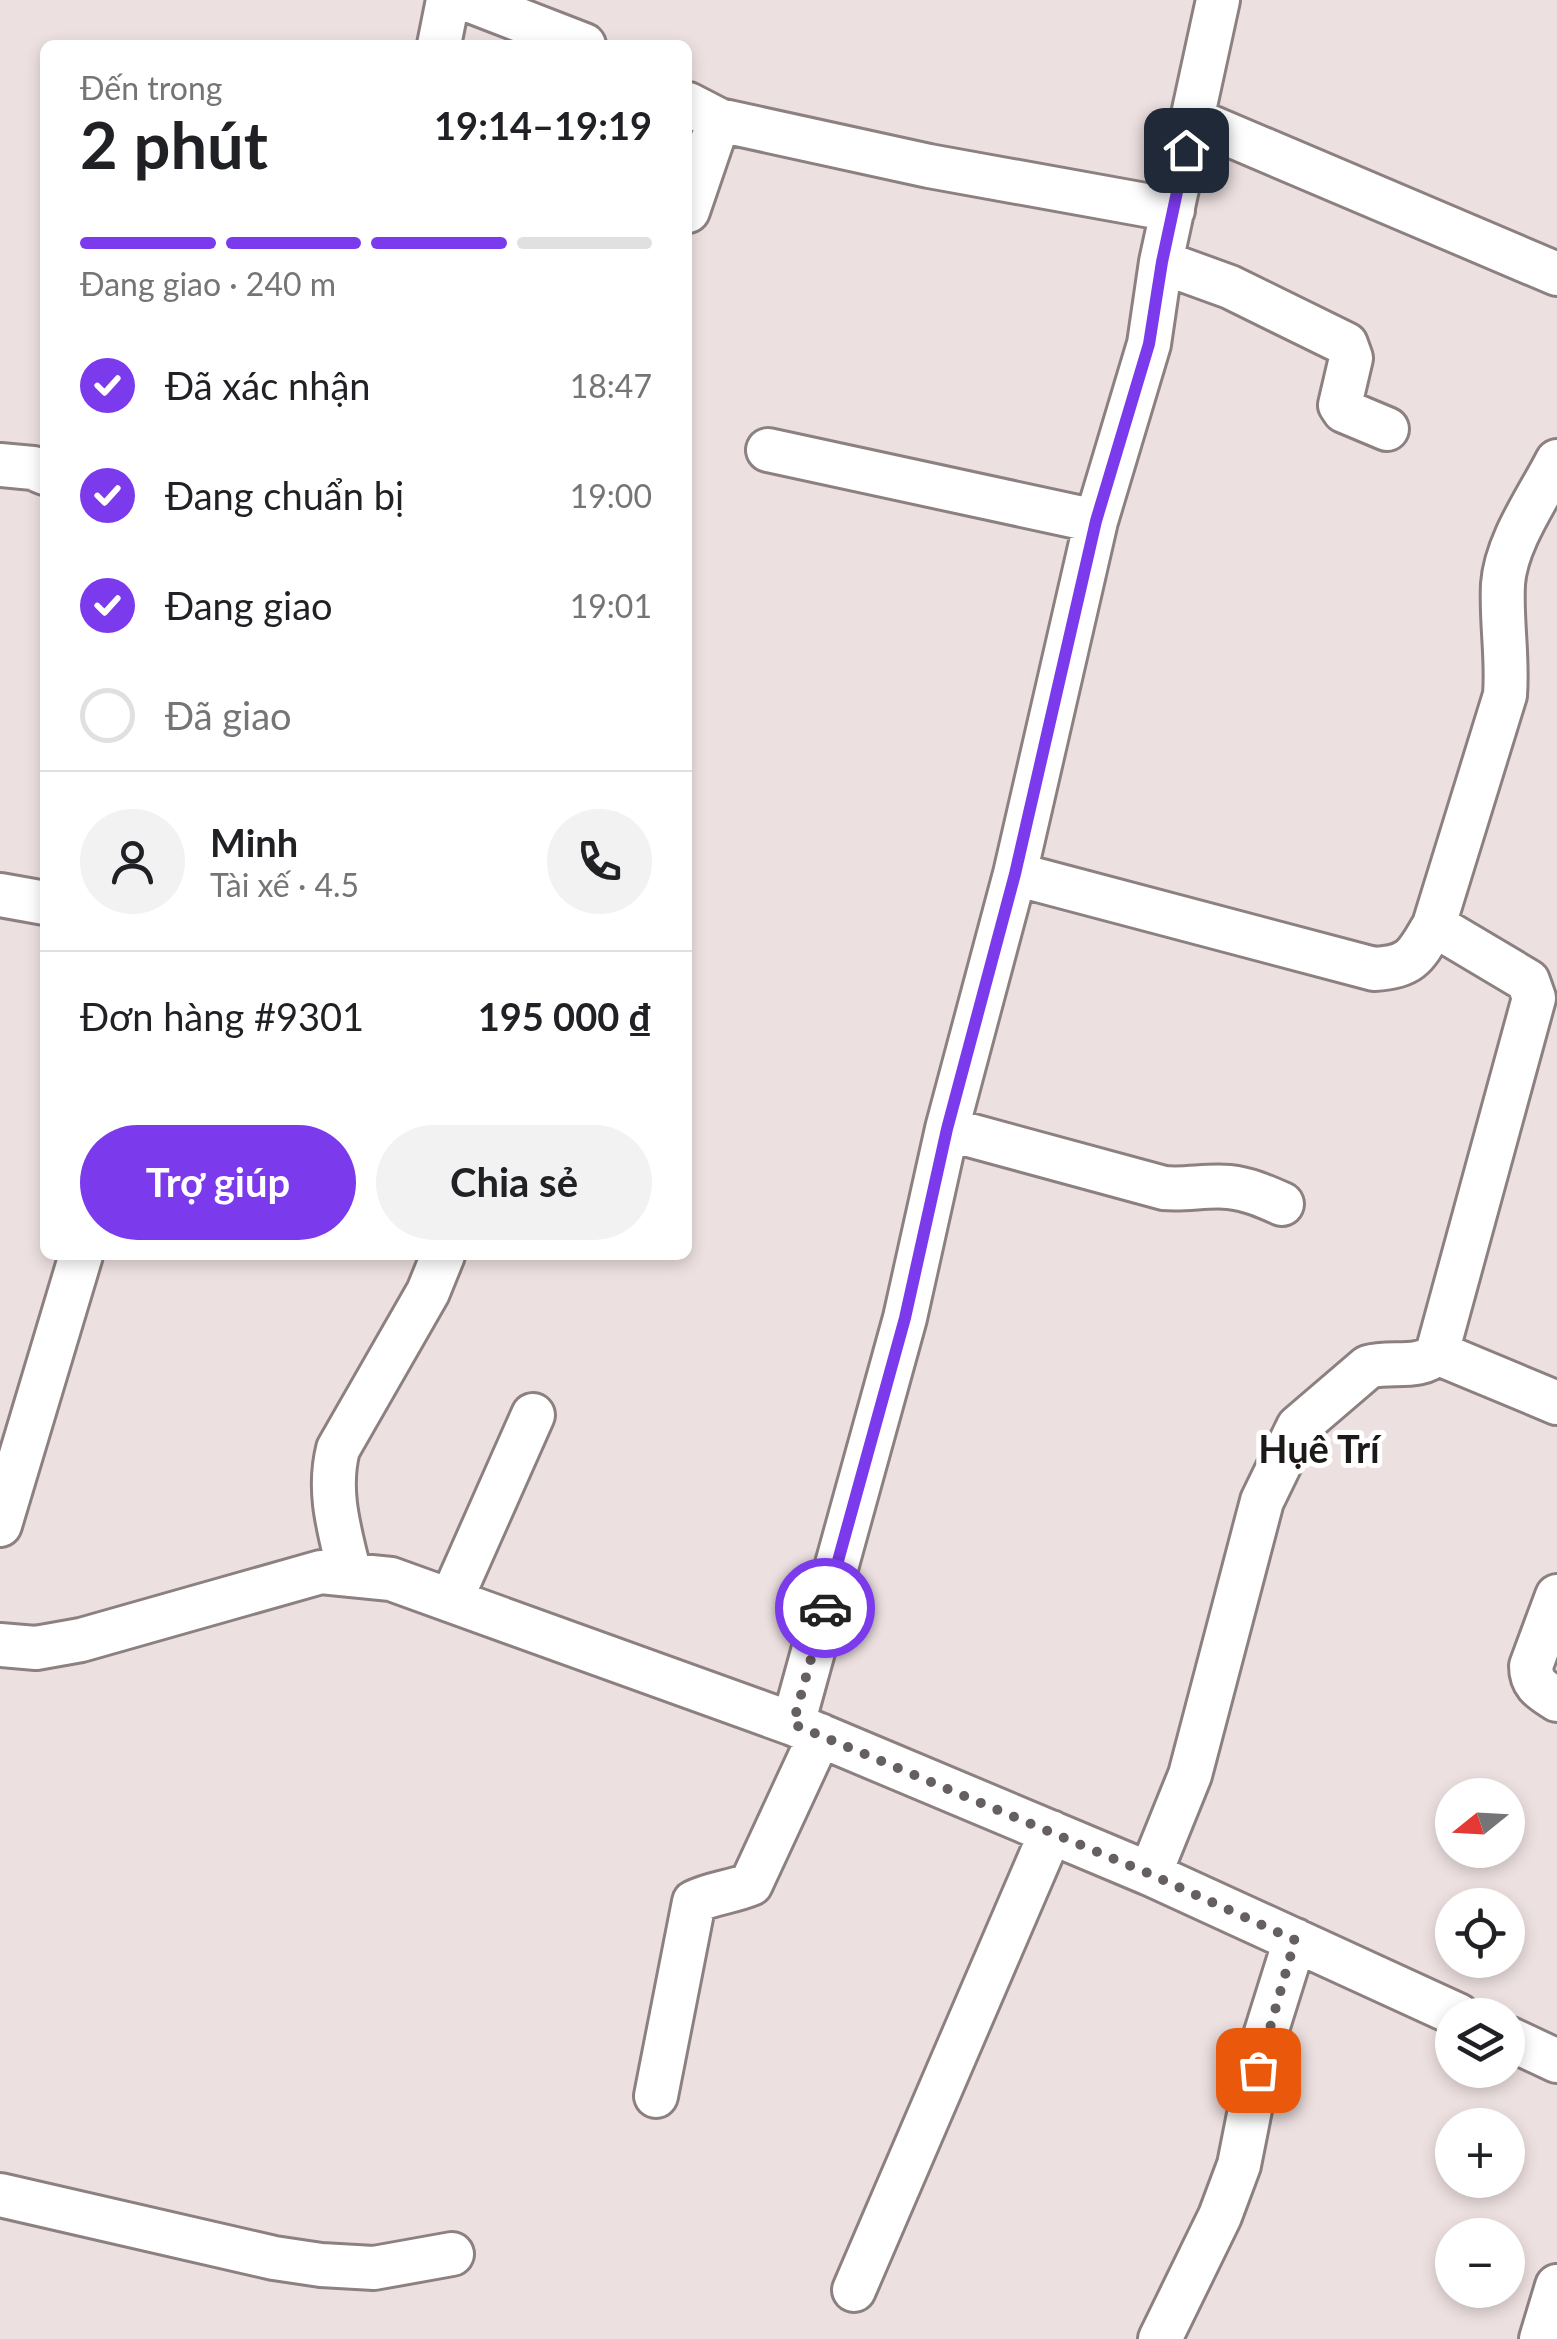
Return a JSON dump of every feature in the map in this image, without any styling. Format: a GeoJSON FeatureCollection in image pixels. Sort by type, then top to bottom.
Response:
{"type":"FeatureCollection","features":[{"type":"Feature","properties":{"kind":"street"},"geometry":{"type":"LineString","coordinates":[[440,40],[448,0]]}},
{"type":"Feature","properties":{"kind":"street"},"geometry":{"type":"LineString","coordinates":[[468,0],[571,40]]}},
{"type":"Feature","properties":{"kind":"street"},"geometry":{"type":"LineString","coordinates":[[656,2096],[694,1902],[706,1895],[732,1892],[751,1884],[807,1729],[947,1129],[1015,874],[1096,521],[1149,344],[1162,262],[1218,0]]}},
{"type":"Feature","properties":{"kind":"street"},"geometry":{"type":"LineString","coordinates":[[692,185],[703,112],[929,166],[1173,210]]}},
{"type":"Feature","properties":{"kind":"street"},"geometry":{"type":"LineString","coordinates":[[1192,119],[1557,274]]}},
{"type":"Feature","properties":{"kind":"street"},"geometry":{"type":"LineString","coordinates":[[1162,262],[1230,287],[1346,344],[1351,358],[1340,406],[1386,429]]}},
{"type":"Feature","properties":{"kind":"street"},"geometry":{"type":"LineString","coordinates":[[768,450],[1096,521]]}},
{"type":"Feature","properties":{"kind":"street"},"geometry":{"type":"LineString","coordinates":[[1015,874],[1374,969],[1407,963],[1418,953],[1434,925],[1505,695],[1504,583],[1508,564],[1557,461]]}},
{"type":"Feature","properties":{"kind":"street"},"geometry":{"type":"LineString","coordinates":[[0,466],[40,471]]}},
{"type":"Feature","properties":{"kind":"street"},"geometry":{"type":"LineString","coordinates":[[0,894],[40,902]]}},
{"type":"Feature","properties":{"kind":"street"},"geometry":{"type":"LineString","coordinates":[[1150,1874],[1190,1775],[1262,1501],[1298,1426],[1368,1366],[1421,1364],[1437,1353],[1534,998],[1528,981],[1434,925]]}},
{"type":"Feature","properties":{"kind":"street"},"geometry":{"type":"LineString","coordinates":[[947,1129],[1164,1188],[1225,1186],[1252,1190],[1282,1204]]}},
{"type":"Feature","properties":{"kind":"street"},"geometry":{"type":"LineString","coordinates":[[0,1525],[80,1260]]}},
{"type":"Feature","properties":{"kind":"street"},"geometry":{"type":"LineString","coordinates":[[350,1575],[331,1476],[338,1449],[428,1292],[442,1260]]}},
{"type":"Feature","properties":{"kind":"street"},"geometry":{"type":"LineString","coordinates":[[1437,1353],[1557,1402]]}},
{"type":"Feature","properties":{"kind":"street"},"geometry":{"type":"LineString","coordinates":[[451,1600],[533,1415]]}},
{"type":"Feature","properties":{"kind":"street"},"geometry":{"type":"LineString","coordinates":[[0,1646],[36,1648],[81,1640],[321,1572],[391,1579],[807,1729],[1150,1874],[1435,2004]]}},
{"type":"Feature","properties":{"kind":"street"},"geometry":{"type":"LineString","coordinates":[[1557,1596],[1531,1666],[1531,1677],[1537,1687],[1557,1700]]}},
{"type":"Feature","properties":{"kind":"street"},"geometry":{"type":"LineString","coordinates":[[854,2290],[1051,1832]]}},
{"type":"Feature","properties":{"kind":"street"},"geometry":{"type":"LineString","coordinates":[[1160,2339],[1220,2216],[1239,2165],[1264,2039],[1295,1940]]}},
{"type":"Feature","properties":{"kind":"street"},"geometry":{"type":"LineString","coordinates":[[1525,2046],[1557,2060]]}},
{"type":"Feature","properties":{"kind":"street"},"geometry":{"type":"LineString","coordinates":[[0,2195],[274,2258],[321,2265],[374,2268],[452,2254]]}},
{"type":"Feature","properties":{"kind":"street"},"geometry":{"type":"LineString","coordinates":[[1541,2339],[1557,2286]]}},
{"type":"Feature","properties":{"kind":"way so far"},"geometry":{"type":"LineString","coordinates":[[825,1608],[793,1724],[1150,1874],[1295,1940],[1258,2070]]}},
{"type":"Feature","properties":{"kind":"district","name":"Hụê Trí"},"geometry":{"type":"Point","coordinates":[1319,1450]}},
{"type":"Feature","properties":{"kind":"route"},"geometry":{"type":"LineString","coordinates":[[825,1608],[905,1318],[947,1129],[1015,874],[1096,521],[1149,344],[1186,150]]}}]}
